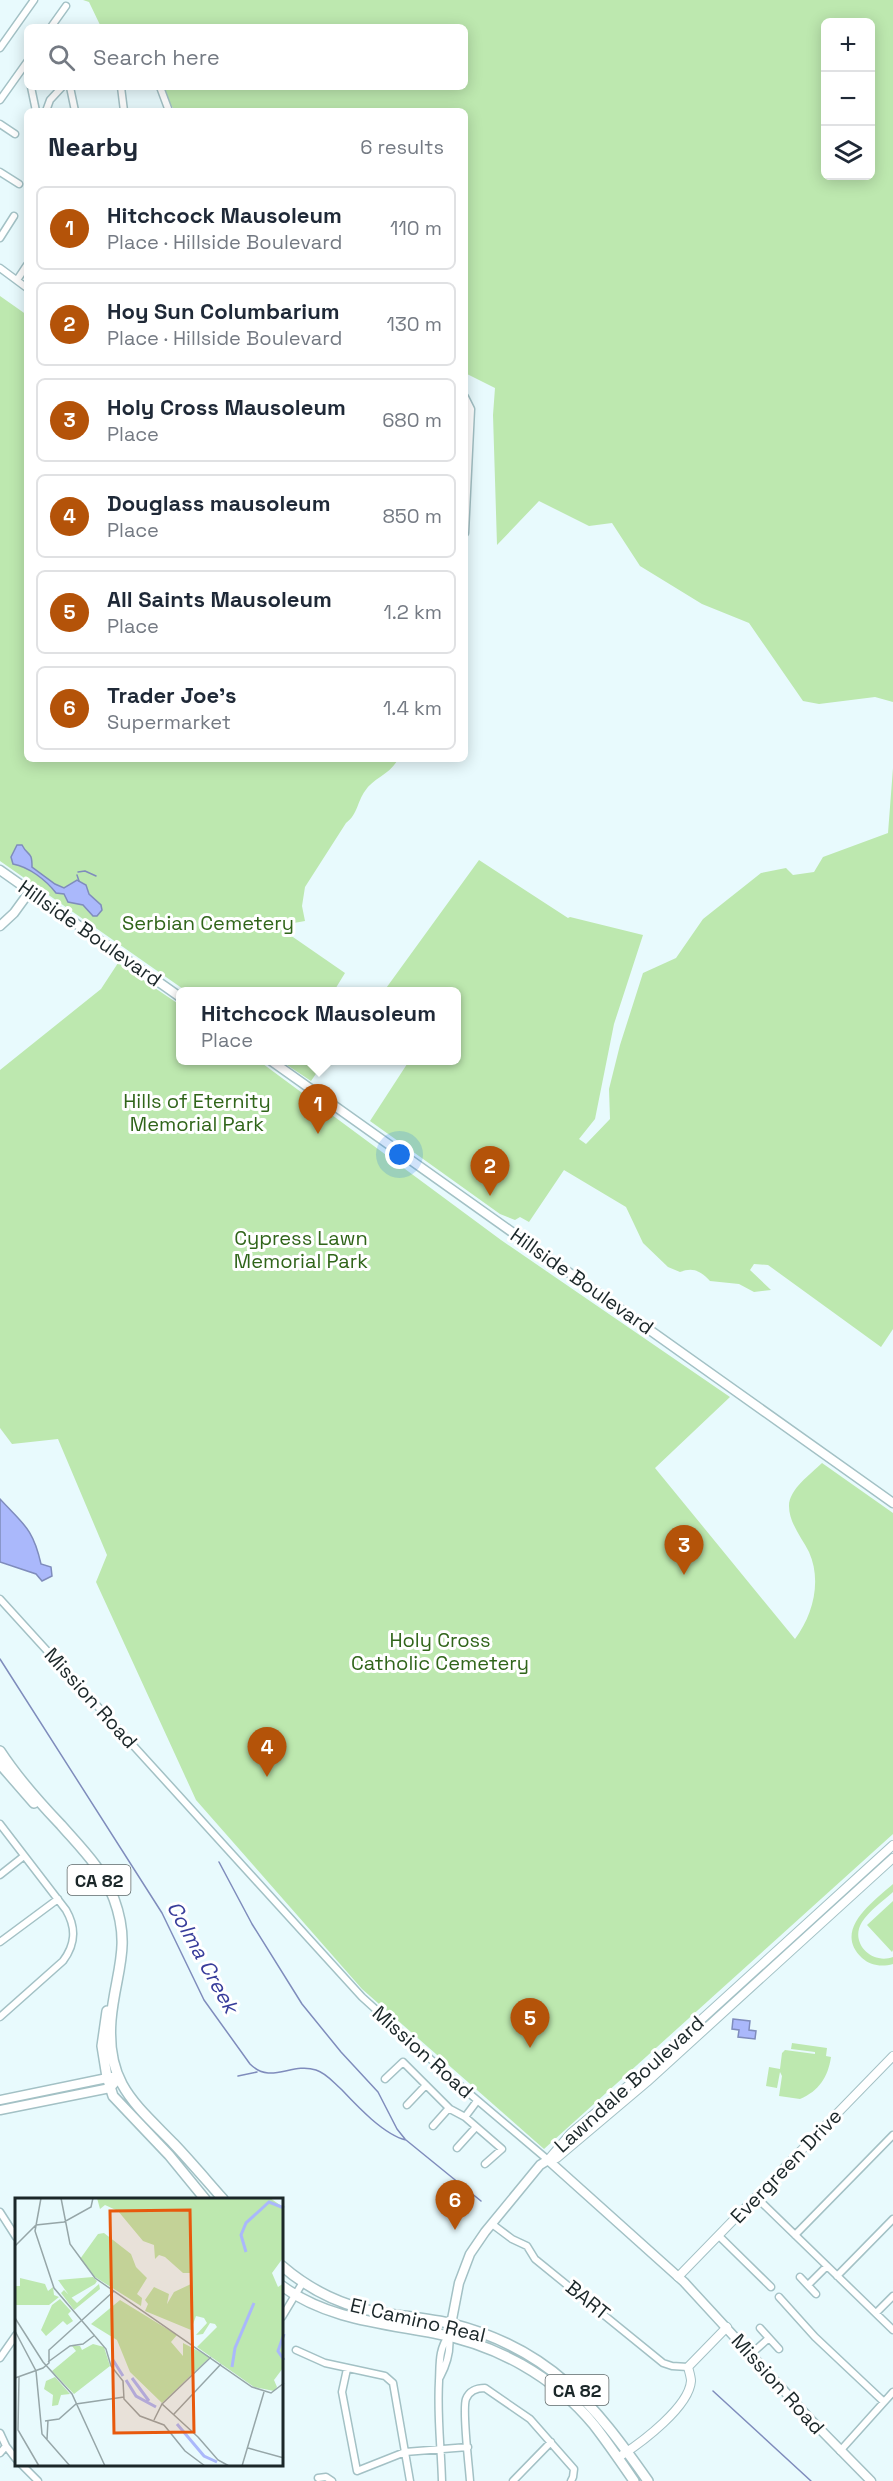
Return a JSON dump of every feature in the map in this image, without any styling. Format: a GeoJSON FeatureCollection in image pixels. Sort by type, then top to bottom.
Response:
{"type":"FeatureCollection","features":[{"type":"Feature","properties":{"kind":"main road","name":"Hillside Boulevard"},"geometry":{"type":"LineString","coordinates":[[0,870],[176,994]]}},
{"type":"Feature","properties":{"kind":"main road"},"geometry":{"type":"LineString","coordinates":[[0,926],[12,915],[30,891]]}},
{"type":"Feature","properties":{"kind":"main road","name":"Hillside Boulevard"},"geometry":{"type":"LineString","coordinates":[[277,1065],[893,1503]]}},
{"type":"Feature","properties":{"kind":"main road","name":"CA 82"},"geometry":{"type":"LineString","coordinates":[[0,1750],[41,1803],[96,1865],[108,1884],[115,1902],[122,1933],[123,1952],[111,2019],[110,2044],[112,2059],[125,2092],[222,2198]]}},
{"type":"Feature","properties":{"kind":"main road","name":"CA 82"},"geometry":{"type":"LineString","coordinates":[[0,1764],[91,1868],[103,1886],[115,1924],[117,1953],[103,2037],[110,2088],[123,2109],[169,2155],[204,2198]]}},
{"type":"Feature","properties":{"kind":"main road"},"geometry":{"type":"LineString","coordinates":[[0,2100],[107,2077],[119,2078]]}},
{"type":"Feature","properties":{"kind":"main road"},"geometry":{"type":"LineString","coordinates":[[0,2110],[110,2088],[119,2078]]}},
{"type":"Feature","properties":{"kind":"main road"},"geometry":{"type":"LineString","coordinates":[[449,2335],[466,2263],[475,2245],[540,2165],[548,2160]]}},
{"type":"Feature","properties":{"kind":"main road","name":"Mission Road"},"geometry":{"type":"LineString","coordinates":[[548,2160],[678,2277],[840,2451],[871,2481]]}},
{"type":"Feature","properties":{"kind":"main road","name":"El Camino Real"},"geometry":{"type":"LineString","coordinates":[[284,2268],[303,2282],[330,2297],[357,2307],[451,2324],[498,2339],[546,2366],[587,2401],[648,2481]]}},
{"type":"Feature","properties":{"kind":"main road","name":"El Camino Real"},"geometry":{"type":"LineString","coordinates":[[284,2287],[322,2309],[354,2319],[449,2335],[493,2350],[534,2372],[581,2412],[634,2481]]}},
{"type":"Feature","properties":{"kind":"street"},"geometry":{"type":"LineString","coordinates":[[0,48],[34,0]]}},
{"type":"Feature","properties":{"kind":"street"},"geometry":{"type":"LineString","coordinates":[[53,24],[66,6]]}},
{"type":"Feature","properties":{"kind":"street"},"geometry":{"type":"LineString","coordinates":[[0,100],[24,73]]}},
{"type":"Feature","properties":{"kind":"street"},"geometry":{"type":"LineString","coordinates":[[32,90],[35,108]]}},
{"type":"Feature","properties":{"kind":"street"},"geometry":{"type":"LineString","coordinates":[[47,108],[50,100],[59,90]]}},
{"type":"Feature","properties":{"kind":"street"},"geometry":{"type":"LineString","coordinates":[[70,90],[74,108]]}},
{"type":"Feature","properties":{"kind":"street"},"geometry":{"type":"LineString","coordinates":[[121,90],[124,108]]}},
{"type":"Feature","properties":{"kind":"street"},"geometry":{"type":"LineString","coordinates":[[161,90],[168,108]]}},
{"type":"Feature","properties":{"kind":"street"},"geometry":{"type":"LineString","coordinates":[[0,124],[15,134]]}},
{"type":"Feature","properties":{"kind":"street"},"geometry":{"type":"LineString","coordinates":[[0,172],[19,184]]}},
{"type":"Feature","properties":{"kind":"street"},"geometry":{"type":"LineString","coordinates":[[0,238],[14,216]]}},
{"type":"Feature","properties":{"kind":"street"},"geometry":{"type":"LineString","coordinates":[[0,268],[24,286]]}},
{"type":"Feature","properties":{"kind":"street"},"geometry":{"type":"LineString","coordinates":[[17,280],[24,270]]}},
{"type":"Feature","properties":{"kind":"street"},"geometry":{"type":"LineString","coordinates":[[468,401],[470,404],[468,455]]}},
{"type":"Feature","properties":{"kind":"street","name":"Mission Road"},"geometry":{"type":"LineString","coordinates":[[0,1599],[362,1997],[477,2101],[548,2160]]}},
{"type":"Feature","properties":{"kind":"street"},"geometry":{"type":"LineString","coordinates":[[0,1824],[66,1910],[73,1925],[74,1937],[71,1950],[46,1978],[0,2017]]}},
{"type":"Feature","properties":{"kind":"street","name":"Lawndale Boulevard"},"geometry":{"type":"LineString","coordinates":[[548,2160],[575,2129],[644,2072],[893,1845]]}},
{"type":"Feature","properties":{"kind":"street"},"geometry":{"type":"LineString","coordinates":[[0,1875],[24,1856]]}},
{"type":"Feature","properties":{"kind":"street","name":"Lawndale Boulevard"},"geometry":{"type":"LineString","coordinates":[[548,2160],[557,2158],[647,2082],[893,1858]]}},
{"type":"Feature","properties":{"kind":"street"},"geometry":{"type":"LineString","coordinates":[[0,1942],[58,1899]]}},
{"type":"Feature","properties":{"kind":"street","name":"Evergreen Drive"},"geometry":{"type":"LineString","coordinates":[[678,2277],[893,2056]]}},
{"type":"Feature","properties":{"kind":"street"},"geometry":{"type":"LineString","coordinates":[[386,2079],[403,2062],[449,2108],[465,2117],[502,2149],[485,2164]]}},
{"type":"Feature","properties":{"kind":"street"},"geometry":{"type":"LineString","coordinates":[[407,2105],[426,2085]]}},
{"type":"Feature","properties":{"kind":"street"},"geometry":{"type":"LineString","coordinates":[[465,2117],[477,2101]]}},
{"type":"Feature","properties":{"kind":"street"},"geometry":{"type":"LineString","coordinates":[[433,2126],[449,2108]]}},
{"type":"Feature","properties":{"kind":"street"},"geometry":{"type":"LineString","coordinates":[[457,2148],[476,2127]]}},
{"type":"Feature","properties":{"kind":"street"},"geometry":{"type":"LineString","coordinates":[[795,2235],[893,2135]]}},
{"type":"Feature","properties":{"kind":"street"},"geometry":{"type":"LineString","coordinates":[[756,2197],[893,2330]]}},
{"type":"Feature","properties":{"kind":"street"},"geometry":{"type":"LineString","coordinates":[[0,2212],[15,2235]]}},
{"type":"Feature","properties":{"kind":"street"},"geometry":{"type":"LineString","coordinates":[[837,2276],[893,2219]]}},
{"type":"Feature","properties":{"kind":"street","name":"BART"},"geometry":{"type":"LineString","coordinates":[[492,2224],[512,2239],[527,2246],[535,2259],[663,2363],[688,2367]]}},
{"type":"Feature","properties":{"kind":"street"},"geometry":{"type":"LineString","coordinates":[[718,2236],[771,2287]]}},
{"type":"Feature","properties":{"kind":"street"},"geometry":{"type":"LineString","coordinates":[[808,2285],[827,2266]]}},
{"type":"Feature","properties":{"kind":"street"},"geometry":{"type":"LineString","coordinates":[[800,2277],[816,2294]]}},
{"type":"Feature","properties":{"kind":"street"},"geometry":{"type":"LineString","coordinates":[[284,2314],[303,2282]]}},
{"type":"Feature","properties":{"kind":"street"},"geometry":{"type":"LineString","coordinates":[[876,2313],[893,2296]]}},
{"type":"Feature","properties":{"kind":"street"},"geometry":{"type":"LineString","coordinates":[[779,2297],[815,2337],[884,2402]]}},
{"type":"Feature","properties":{"kind":"street"},"geometry":{"type":"LineString","coordinates":[[617,2458],[658,2427],[684,2397],[691,2382],[688,2367],[727,2327]]}},
{"type":"Feature","properties":{"kind":"street"},"geometry":{"type":"LineString","coordinates":[[760,2328],[779,2349]]}},
{"type":"Feature","properties":{"kind":"street"},"geometry":{"type":"LineString","coordinates":[[442,2481],[437,2421],[440,2378],[438,2366],[443,2343],[449,2335]]}},
{"type":"Feature","properties":{"kind":"street"},"geometry":{"type":"LineString","coordinates":[[0,2358],[15,2337]]}},
{"type":"Feature","properties":{"kind":"street"},"geometry":{"type":"LineString","coordinates":[[751,2354],[769,2338]]}},
{"type":"Feature","properties":{"kind":"street"},"geometry":{"type":"LineString","coordinates":[[296,2350],[325,2363],[385,2376],[393,2383],[410,2481]]}},
{"type":"Feature","properties":{"kind":"street"},"geometry":{"type":"LineString","coordinates":[[347,2369],[342,2392],[357,2471],[405,2452],[468,2447]]}},
{"type":"Feature","properties":{"kind":"street"},"geometry":{"type":"LineString","coordinates":[[470,2481],[466,2399],[477,2388],[485,2388],[530,2419],[574,2469],[571,2481]]}},
{"type":"Feature","properties":{"kind":"street"},"geometry":{"type":"LineString","coordinates":[[840,2451],[893,2392]]}},
{"type":"Feature","properties":{"kind":"street"},"geometry":{"type":"LineString","coordinates":[[0,2433],[15,2458]]}},
{"type":"Feature","properties":{"kind":"street"},"geometry":{"type":"LineString","coordinates":[[513,2481],[551,2442]]}},
{"type":"Feature","properties":{"kind":"street"},"geometry":{"type":"LineString","coordinates":[[0,2453],[6,2446]]}},
{"type":"Feature","properties":{"kind":"street"},"geometry":{"type":"LineString","coordinates":[[23,2466],[38,2481]]}},
{"type":"Feature","properties":{"kind":"street"},"geometry":{"type":"LineString","coordinates":[[318,2478],[326,2477],[332,2481]]}},
{"type":"Feature","properties":{"kind":"green space"},"geometry":{"type":"Polygon","coordinates":[[[83,0],[893,0],[893,702],[875,697],[819,704],[803,701],[749,623],[702,604],[640,566],[612,523],[589,526],[539,501],[497,545],[493,415],[495,388],[468,374],[468,108],[173,108],[165,90],[468,90],[468,24],[100,24],[89,2],[83,0]]]}},
{"type":"Feature","properties":{"kind":"green space","name":"Serbian Cemetery"},"geometry":{"type":"Polygon","coordinates":[[[0,296],[24,313],[24,762],[396,762],[362,795],[353,816],[346,823],[305,887],[302,906],[305,921],[277,926],[345,973],[336,987],[180,987],[0,861],[0,296]]]}},
{"type":"Feature","properties":{"kind":"green space"},"geometry":{"type":"Polygon","coordinates":[[[893,768],[893,1329],[881,1347],[768,1265],[754,1264],[750,1270],[771,1290],[754,1292],[739,1284],[710,1281],[696,1271],[680,1272],[668,1267],[643,1243],[626,1207],[564,1170],[529,1222],[520,1217],[515,1220],[500,1214],[370,1121],[406,1065],[461,1065],[461,987],[387,987],[479,860],[568,918],[643,935],[614,1024],[595,1119],[579,1139],[586,1144],[610,1119],[609,1089],[620,1045],[643,973],[676,958],[703,919],[761,873],[786,868],[793,875],[814,872],[823,857],[888,833],[893,768]]]}},
{"type":"Feature","properties":{"kind":"green space","name":"Holy Cross Catholic Cemetery"},"geometry":{"type":"Polygon","coordinates":[[[118,963],[176,1002],[176,1065],[264,1065],[501,1240],[730,1397],[655,1468],[795,1639],[811,1609],[815,1586],[813,1563],[793,1524],[790,1512],[790,1500],[797,1488],[822,1463],[893,1513],[893,1834],[544,2149],[362,1989],[196,1800],[96,1582],[107,1555],[58,1439],[12,1444],[0,1428],[0,1070],[101,989],[118,963]]]}},
{"type":"Feature","properties":{"kind":"green space"},"geometry":{"type":"Polygon","coordinates":[[[287,1065],[322,1065],[311,1081],[287,1065]]]}},
{"type":"Feature","properties":{"kind":"green space"},"geometry":{"type":"Polygon","coordinates":[[[893,1884],[893,1892],[862,1922],[858,1937],[865,1950],[871,1955],[885,1959],[893,1957],[893,1964],[869,1963],[854,1947],[852,1937],[854,1927],[867,1908],[893,1884]]]}},
{"type":"Feature","properties":{"kind":"green space"},"geometry":{"type":"Polygon","coordinates":[[[893,1901],[893,1950],[892,1952],[867,1925],[893,1901]]]}},
{"type":"Feature","properties":{"kind":"green space"},"geometry":{"type":"Polygon","coordinates":[[[792,2043],[827,2048],[826,2056],[831,2057],[828,2071],[822,2082],[807,2096],[800,2099],[779,2096],[782,2076],[780,2072],[777,2088],[766,2086],[769,2067],[780,2069],[782,2053],[785,2050],[815,2054],[815,2052],[791,2049],[792,2043]]]}},
{"type":"Feature","properties":{"kind":"water"},"geometry":{"type":"Polygon","coordinates":[[[17,845],[22,845],[30,856],[32,867],[55,884],[64,888],[77,880],[86,885],[89,894],[101,905],[102,910],[97,916],[93,916],[83,905],[68,902],[64,894],[56,893],[37,875],[13,864],[11,857],[17,845]]]}},
{"type":"Feature","properties":{"kind":"water"},"geometry":{"type":"Polygon","coordinates":[[[0,1499],[31,1534],[41,1564],[51,1567],[52,1576],[42,1581],[36,1574],[0,1562],[0,1499]]]}},
{"type":"Feature","properties":{"kind":"water"},"geometry":{"type":"Polygon","coordinates":[[[733,2019],[750,2021],[749,2030],[756,2031],[755,2039],[738,2037],[739,2030],[732,2029],[733,2019]]]}},
{"type":"Feature","properties":{"kind":"waterway"},"geometry":{"type":"LineString","coordinates":[[78,872],[85,871],[96,876]]}},
{"type":"Feature","properties":{"kind":"waterway"},"geometry":{"type":"LineString","coordinates":[[77,875],[79,881]]}},
{"type":"Feature","properties":{"kind":"waterway","name":"Colma Creek"},"geometry":{"type":"LineString","coordinates":[[0,1659],[162,1913],[204,2000],[250,2064],[266,2073],[307,2068],[323,2073],[380,2126],[406,2140],[481,2201]]}},
{"type":"Feature","properties":{"kind":"waterway"},"geometry":{"type":"LineString","coordinates":[[219,1862],[252,1924],[302,2004],[341,2052],[378,2092],[397,2129],[405,2139]]}},
{"type":"Feature","properties":{"kind":"waterway"},"geometry":{"type":"LineString","coordinates":[[238,2076],[257,2072]]}},
{"type":"Feature","properties":{"kind":"waterway","name":"Colma Creek"},"geometry":{"type":"LineString","coordinates":[[713,2391],[811,2481]]}},
{"type":"Feature","properties":{"kind":"place","name":"Hitchcock Mausoleum"},"geometry":{"type":"Point","coordinates":[318,1134]}},
{"type":"Feature","properties":{"kind":"place","name":"Hoy Sun Columbarium"},"geometry":{"type":"Point","coordinates":[490,1196]}},
{"type":"Feature","properties":{"kind":"place","name":"Holy Cross Mausoleum"},"geometry":{"type":"Point","coordinates":[684,1575]}},
{"type":"Feature","properties":{"kind":"place","name":"Douglass mausoleum"},"geometry":{"type":"Point","coordinates":[267,1777]}},
{"type":"Feature","properties":{"kind":"place","name":"All Saints Mausoleum"},"geometry":{"type":"Point","coordinates":[530,2048]}},
{"type":"Feature","properties":{"kind":"place","name":"Trader Joe's"},"geometry":{"type":"Point","coordinates":[455,2230]}},
{"type":"Feature","properties":{"kind":"park label","name":"Hills of Eternity Memorial Park"},"geometry":{"type":"Point","coordinates":[197,1112]}},
{"type":"Feature","properties":{"kind":"park label","name":"Cypress Lawn Memorial Park"},"geometry":{"type":"Point","coordinates":[301,1250]}}]}
